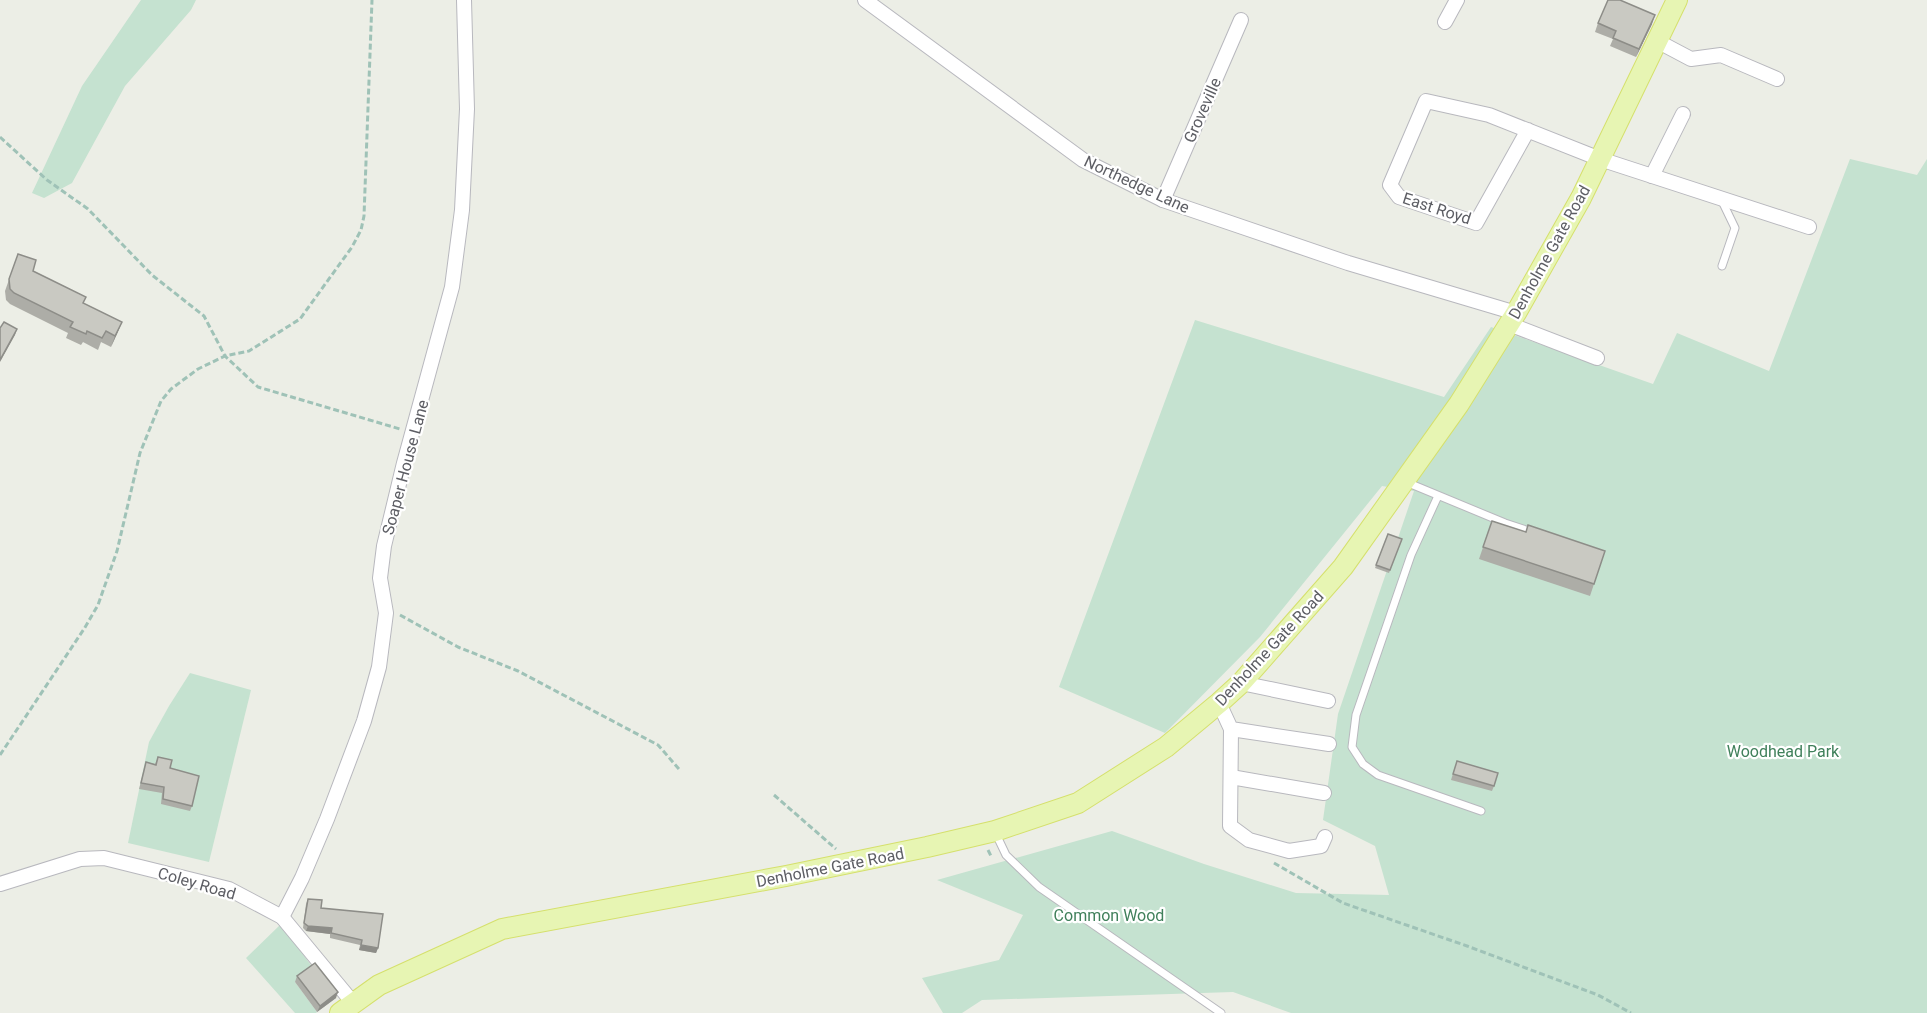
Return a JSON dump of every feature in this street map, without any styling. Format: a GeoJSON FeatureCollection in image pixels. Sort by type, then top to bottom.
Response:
{"type":"FeatureCollection","features":[{"type":"Feature","properties":{"kind":"main road","name":"Denholme Gate Road"},"geometry":{"type":"LineString","coordinates":[[347,1008],[379,985],[502,929],[851,863],[995,831],[1078,803],[1166,747],[1241,683],[1343,567],[1459,404],[1581,198],[1677,0]]}},
{"type":"Feature","properties":{"kind":"street","name":"Soaper House Lane"},"geometry":{"type":"LineString","coordinates":[[282,917],[302,878],[327,819],[364,721],[379,667],[386,613],[380,578],[381,565],[404,463],[452,287],[462,210],[467,109],[464,0]]}},
{"type":"Feature","properties":{"kind":"street","name":"Northedge Lane"},"geometry":{"type":"LineString","coordinates":[[865,0],[1083,160],[1163,200],[1512,318],[1597,358]]}},
{"type":"Feature","properties":{"kind":"street"},"geometry":{"type":"LineString","coordinates":[[1445,22],[1457,0]]}},
{"type":"Feature","properties":{"kind":"street","name":"Groveville"},"geometry":{"type":"LineString","coordinates":[[1163,200],[1241,20]]}},
{"type":"Feature","properties":{"kind":"street"},"geometry":{"type":"LineString","coordinates":[[1658,41],[1691,59],[1721,55],[1777,80]]}},
{"type":"Feature","properties":{"kind":"street","name":"East Royd"},"geometry":{"type":"LineString","coordinates":[[1426,101],[1489,114],[1528,130],[1476,223],[1399,196],[1390,185],[1426,101]]}},
{"type":"Feature","properties":{"kind":"street"},"geometry":{"type":"LineString","coordinates":[[1652,176],[1683,114]]}},
{"type":"Feature","properties":{"kind":"street"},"geometry":{"type":"LineString","coordinates":[[1528,130],[1600,159],[1809,227]]}},
{"type":"Feature","properties":{"kind":"street"},"geometry":{"type":"LineString","coordinates":[[1241,683],[1328,701]]}},
{"type":"Feature","properties":{"kind":"street"},"geometry":{"type":"LineString","coordinates":[[1219,703],[1231,729],[1230,826],[1249,840],[1289,851],[1320,846],[1326,837]]}},
{"type":"Feature","properties":{"kind":"street"},"geometry":{"type":"LineString","coordinates":[[1231,729],[1329,744]]}},
{"type":"Feature","properties":{"kind":"street"},"geometry":{"type":"LineString","coordinates":[[1231,777],[1324,794]]}},
{"type":"Feature","properties":{"kind":"street","name":"Coley Road"},"geometry":{"type":"LineString","coordinates":[[0,884],[80,859],[104,858],[230,889],[282,917],[347,1008]]}},
{"type":"Feature","properties":{"kind":"lane"},"geometry":{"type":"LineString","coordinates":[[1721,198],[1735,228],[1722,266]]}},
{"type":"Feature","properties":{"kind":"lane"},"geometry":{"type":"LineString","coordinates":[[1404,481],[1505,524],[1546,536]]}},
{"type":"Feature","properties":{"kind":"lane"},"geometry":{"type":"LineString","coordinates":[[1438,496],[1411,555],[1363,694],[1356,715],[1352,747],[1363,764],[1378,775],[1480,811]]}},
{"type":"Feature","properties":{"kind":"lane"},"geometry":{"type":"LineString","coordinates":[[995,831],[1006,855],[1039,887],[1221,1013]]}},
{"type":"Feature","properties":{"kind":"path"},"geometry":{"type":"LineString","coordinates":[[0,754],[98,605],[117,551],[140,453],[161,401],[171,389],[198,369],[225,356],[249,351],[300,319],[352,247],[361,230],[364,216],[372,0]]}},
{"type":"Feature","properties":{"kind":"path"},"geometry":{"type":"LineString","coordinates":[[0,137],[47,180],[88,209],[152,275],[204,316],[225,356],[258,387],[414,433]]}},
{"type":"Feature","properties":{"kind":"path"},"geometry":{"type":"LineString","coordinates":[[386,613],[396,613],[458,648],[518,671],[658,745],[679,769]]}},
{"type":"Feature","properties":{"kind":"path"},"geometry":{"type":"LineString","coordinates":[[774,795],[851,863]]}},
{"type":"Feature","properties":{"kind":"path"},"geometry":{"type":"LineString","coordinates":[[1270,859],[1277,866],[1343,903],[1587,991],[1630,1013]]}},
{"type":"Feature","properties":{"kind":"green space"},"geometry":{"type":"Polygon","coordinates":[[[141,0],[196,0],[191,10],[125,86],[72,183],[44,198],[32,193],[82,86],[141,0]]]}},
{"type":"Feature","properties":{"kind":"green space"},"geometry":{"type":"Polygon","coordinates":[[[1850,159],[1917,175],[1927,159],[1927,1013],[1291,1013],[1233,992],[982,1000],[962,1013],[943,1013],[922,978],[999,960],[1023,915],[937,880],[1112,831],[1204,864],[1296,893],[1389,895],[1375,846],[1323,820],[1338,714],[1414,491],[1382,486],[1260,637],[1165,733],[1059,687],[1195,320],[1444,397],[1491,327],[1653,384],[1677,333],[1769,371],[1850,159]]]}},
{"type":"Feature","properties":{"kind":"green space"},"geometry":{"type":"Polygon","coordinates":[[[190,673],[251,690],[209,862],[128,843],[149,742],[190,673]]]}},
{"type":"Feature","properties":{"kind":"green space"},"geometry":{"type":"Polygon","coordinates":[[[281,924],[313,968],[295,982],[316,1013],[295,1013],[246,958],[281,924]]]}},
{"type":"Feature","properties":{"kind":"building"},"geometry":{"type":"Polygon","coordinates":[[[1608,0],[1620,0],[1655,15],[1639,49],[1613,38],[1616,31],[1598,23],[1608,0]]]}},
{"type":"Feature","properties":{"kind":"building"},"geometry":{"type":"Polygon","coordinates":[[[18,254],[36,260],[33,271],[86,297],[83,303],[122,322],[115,336],[106,331],[102,338],[87,331],[86,334],[70,327],[73,322],[14,293],[10,289],[9,279],[18,254]]]}},
{"type":"Feature","properties":{"kind":"building"},"geometry":{"type":"Polygon","coordinates":[[[4,322],[17,329],[0,360],[0,328],[4,322]]]}},
{"type":"Feature","properties":{"kind":"building"},"geometry":{"type":"Polygon","coordinates":[[[1492,521],[1526,532],[1528,525],[1605,551],[1594,584],[1483,547],[1492,521]]]}},
{"type":"Feature","properties":{"kind":"building"},"geometry":{"type":"Polygon","coordinates":[[[1388,534],[1402,539],[1390,570],[1376,565],[1388,534]]]}},
{"type":"Feature","properties":{"kind":"building"},"geometry":{"type":"Polygon","coordinates":[[[158,757],[172,760],[170,768],[199,776],[192,806],[163,799],[164,787],[141,783],[146,762],[156,765],[158,757]]]}},
{"type":"Feature","properties":{"kind":"building"},"geometry":{"type":"Polygon","coordinates":[[[1457,761],[1498,773],[1494,786],[1453,774],[1457,761]]]}},
{"type":"Feature","properties":{"kind":"building"},"geometry":{"type":"Polygon","coordinates":[[[308,899],[322,900],[321,908],[383,914],[378,948],[361,945],[362,940],[331,933],[332,928],[308,926],[304,923],[308,899]]]}},
{"type":"Feature","properties":{"kind":"building"},"geometry":{"type":"Polygon","coordinates":[[[315,963],[338,992],[320,1006],[297,976],[315,963]]]}},
{"type":"Feature","properties":{"kind":"park label","name":"Woodhead Park"},"geometry":{"type":"Point","coordinates":[1783,751]}},
{"type":"Feature","properties":{"kind":"park label","name":"Common Wood"},"geometry":{"type":"Point","coordinates":[1109,915]}}]}
